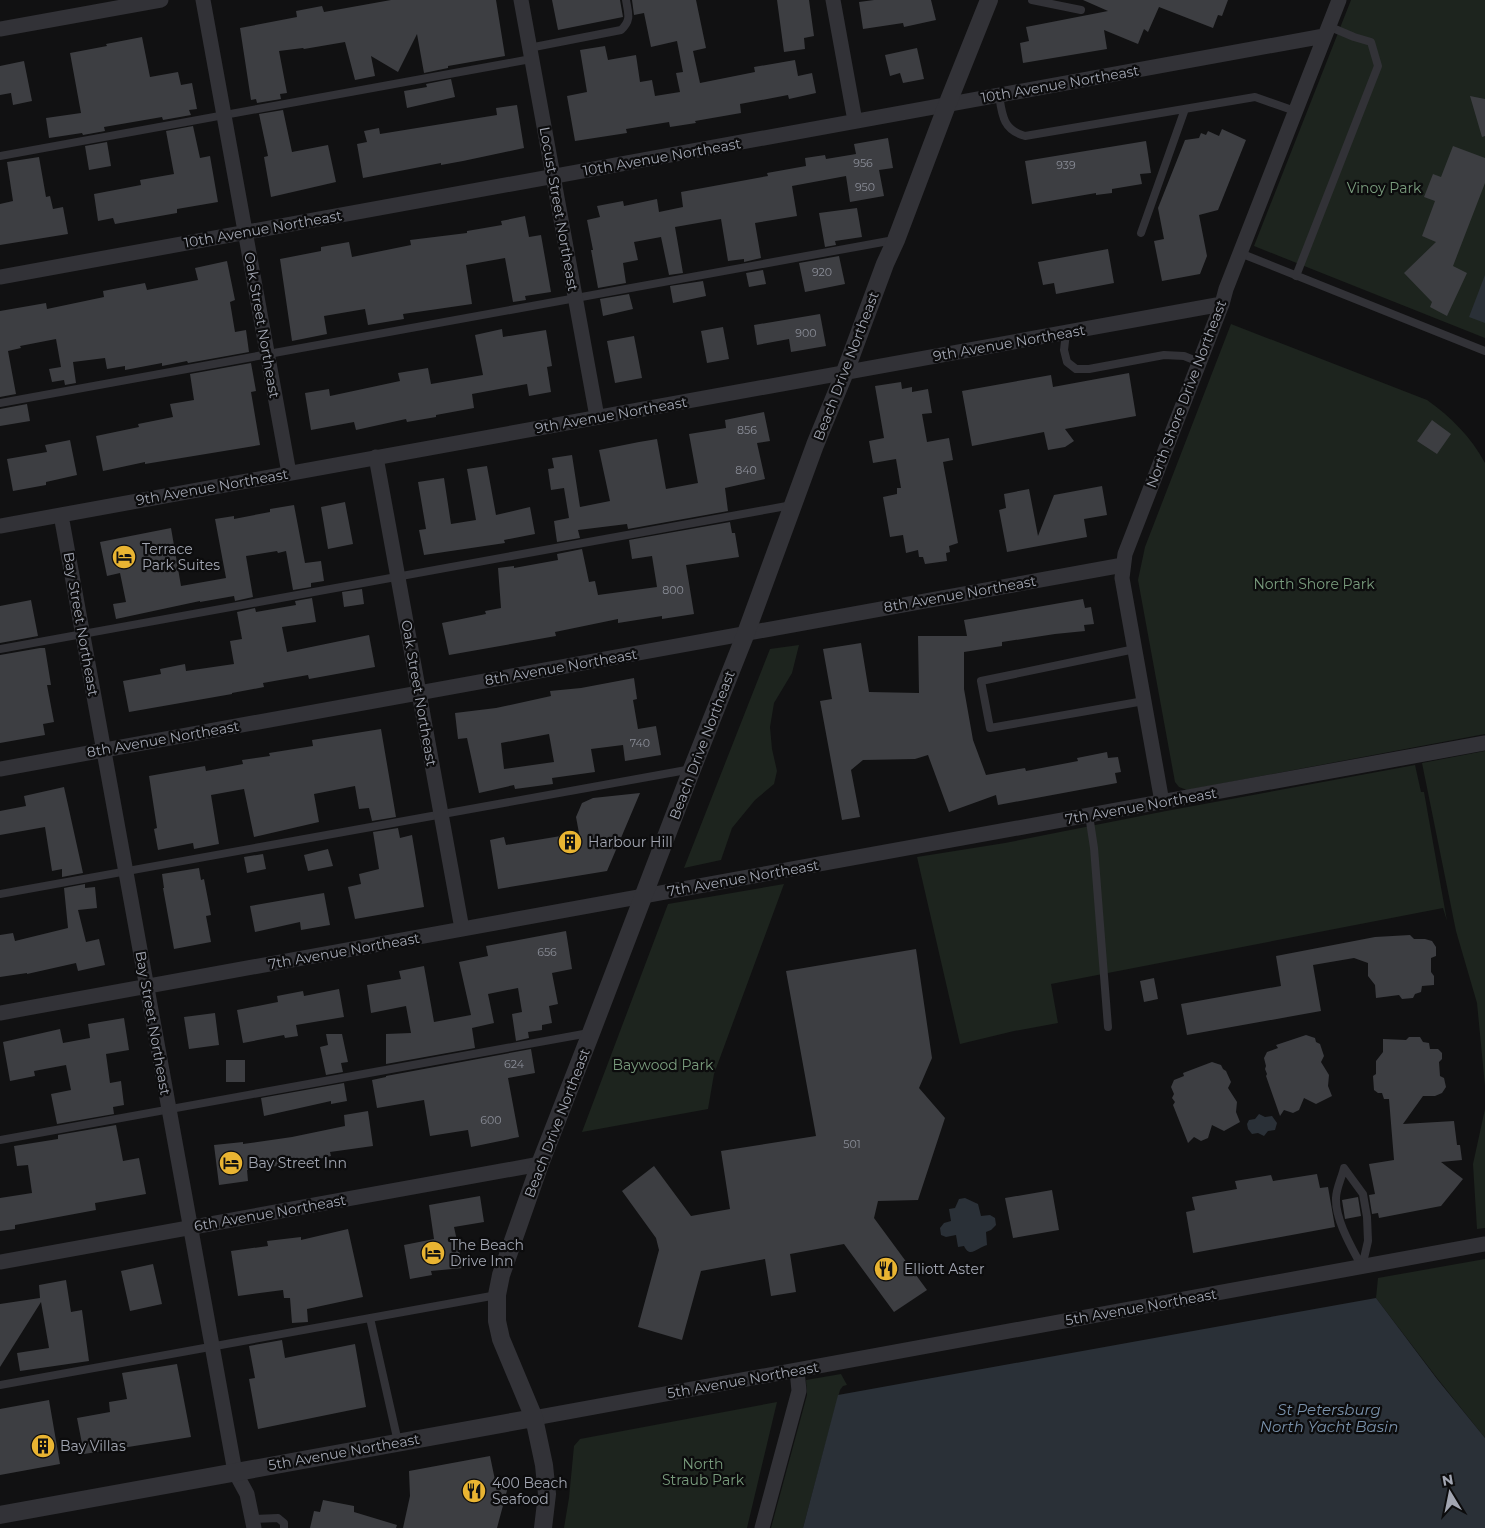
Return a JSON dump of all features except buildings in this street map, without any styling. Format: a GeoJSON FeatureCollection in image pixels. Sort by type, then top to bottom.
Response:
{"type":"FeatureCollection","features":[{"type":"Feature","properties":{"kind":"street"},"geometry":{"type":"LineString","coordinates":[[0,29],[161,0]]}},
{"type":"Feature","properties":{"kind":"street","name":"Oak Street Northeast"},"geometry":{"type":"LineString","coordinates":[[203,0],[289,473]]}},
{"type":"Feature","properties":{"kind":"street","name":"Locust Street Northeast"},"geometry":{"type":"LineString","coordinates":[[521,0],[597,417]]}},
{"type":"Feature","properties":{"kind":"street"},"geometry":{"type":"LineString","coordinates":[[833,0],[855,121]]}},
{"type":"Feature","properties":{"kind":"street","name":"Beach Drive Northeast"},"geometry":{"type":"LineString","coordinates":[[543,1528],[548,1494],[544,1464],[534,1418],[502,1339],[497,1321],[498,1295],[502,1275],[540,1164],[692,768],[746,633],[815,445],[989,0]]}},
{"type":"Feature","properties":{"kind":"street","name":"North Shore Drive Northeast"},"geometry":{"type":"LineString","coordinates":[[1162,802],[1122,578],[1125,554],[1338,0]]}},
{"type":"Feature","properties":{"kind":"street","name":"10th Avenue Northeast"},"geometry":{"type":"LineString","coordinates":[[0,277],[947,105],[1326,31]]}},
{"type":"Feature","properties":{"kind":"street","name":"9th Avenue Northeast"},"geometry":{"type":"LineString","coordinates":[[0,526],[1222,304]]}},
{"type":"Feature","properties":{"kind":"street","name":"Oak Street Northeast"},"geometry":{"type":"LineString","coordinates":[[376,457],[462,929]]}},
{"type":"Feature","properties":{"kind":"street","name":"Bay Street Northeast"},"geometry":{"type":"LineString","coordinates":[[61,515],[235,1472],[248,1494],[253,1523]]}},
{"type":"Feature","properties":{"kind":"street","name":"8th Avenue Northeast"},"geometry":{"type":"LineString","coordinates":[[0,769],[1123,565]]}},
{"type":"Feature","properties":{"kind":"street","name":"7th Avenue Northeast"},"geometry":{"type":"LineString","coordinates":[[0,1013],[1485,743]]}},
{"type":"Feature","properties":{"kind":"street","name":"6th Avenue Northeast"},"geometry":{"type":"LineString","coordinates":[[0,1262],[540,1164]]}},
{"type":"Feature","properties":{"kind":"street","name":"5th Avenue Northeast"},"geometry":{"type":"LineString","coordinates":[[0,1515],[1485,1244]]}},
{"type":"Feature","properties":{"kind":"street"},"geometry":{"type":"LineString","coordinates":[[762,1528],[799,1391],[797,1370]]}},
{"type":"Feature","properties":{"kind":"lane"},"geometry":{"type":"LineString","coordinates":[[0,156],[224,115],[530,54],[621,30],[628,24],[626,0]]}},
{"type":"Feature","properties":{"kind":"lane"},"geometry":{"type":"LineString","coordinates":[[1032,0],[1081,10]]}},
{"type":"Feature","properties":{"kind":"lane"},"geometry":{"type":"LineString","coordinates":[[1296,276],[1378,66],[1370,42],[1326,31]]}},
{"type":"Feature","properties":{"kind":"lane"},"geometry":{"type":"LineString","coordinates":[[999,95],[1001,113],[1006,124],[1016,134],[1026,136],[1255,97],[1295,111]]}},
{"type":"Feature","properties":{"kind":"lane"},"geometry":{"type":"LineString","coordinates":[[1141,233],[1185,109]]}},
{"type":"Feature","properties":{"kind":"lane"},"geometry":{"type":"LineString","coordinates":[[0,403],[896,240]]}},
{"type":"Feature","properties":{"kind":"lane"},"geometry":{"type":"LineString","coordinates":[[1240,253],[1485,351]]}},
{"type":"Feature","properties":{"kind":"lane"},"geometry":{"type":"LineString","coordinates":[[1066,333],[1064,350],[1067,362],[1076,369],[1089,369],[1164,355],[1184,356],[1199,362]]}},
{"type":"Feature","properties":{"kind":"lane"},"geometry":{"type":"LineString","coordinates":[[0,649],[792,505]]}},
{"type":"Feature","properties":{"kind":"lane"},"geometry":{"type":"LineString","coordinates":[[1134,649],[981,681],[990,728],[1144,702]]}},
{"type":"Feature","properties":{"kind":"lane"},"geometry":{"type":"LineString","coordinates":[[0,894],[692,768]]}},
{"type":"Feature","properties":{"kind":"lane"},"geometry":{"type":"LineString","coordinates":[[1089,815],[1094,848],[1108,1027]]}},
{"type":"Feature","properties":{"kind":"lane"},"geometry":{"type":"LineString","coordinates":[[0,1140],[591,1033]]}},
{"type":"Feature","properties":{"kind":"lane"},"geometry":{"type":"LineString","coordinates":[[1344,1168],[1363,1194],[1368,1240],[1362,1267],[1340,1221],[1336,1198],[1344,1168]]}},
{"type":"Feature","properties":{"kind":"lane"},"geometry":{"type":"LineString","coordinates":[[0,1385],[498,1295]]}},
{"type":"Feature","properties":{"kind":"lane"},"geometry":{"type":"LineString","coordinates":[[370,1318],[398,1442]]}},
{"type":"Feature","properties":{"kind":"lane"},"geometry":{"type":"LineString","coordinates":[[253,1523],[278,1518],[284,1523],[284,1528]]}},
{"type":"Feature","properties":{"kind":"green space","name":"Vinoy Park"},"geometry":{"type":"Polygon","coordinates":[[[1351,0],[1485,0],[1485,338],[1254,246],[1351,0]]]}},
{"type":"Feature","properties":{"kind":"green space","name":"North Shore Park"},"geometry":{"type":"Polygon","coordinates":[[[1231,324],[1427,400],[1460,428],[1485,463],[1485,734],[1187,790],[1179,787],[1175,782],[1138,580],[1145,547],[1231,324]]]}},
{"type":"Feature","properties":{"kind":"green space"},"geometry":{"type":"Polygon","coordinates":[[[799,645],[792,673],[774,703],[770,727],[777,771],[774,784],[755,800],[732,828],[721,860],[684,868],[770,649],[799,645]]]}},
{"type":"Feature","properties":{"kind":"green space"},"geometry":{"type":"Polygon","coordinates":[[[1485,751],[1485,1086],[1477,1003],[1456,931],[1422,763],[1485,751]]]}},
{"type":"Feature","properties":{"kind":"green space"},"geometry":{"type":"Polygon","coordinates":[[[1415,765],[1421,792],[1424,792],[1447,921],[1443,908],[1051,984],[1058,1023],[960,1044],[917,857],[1005,843],[1415,765]]]}},
{"type":"Feature","properties":{"kind":"green space","name":"Baywood Park"},"geometry":{"type":"Polygon","coordinates":[[[784,884],[714,1074],[708,1109],[582,1132],[668,904],[784,884]]]}},
{"type":"Feature","properties":{"kind":"green space"},"geometry":{"type":"Polygon","coordinates":[[[1485,1109],[1485,1228],[1477,1229],[1473,1164],[1485,1109]]]}},
{"type":"Feature","properties":{"kind":"green space"},"geometry":{"type":"Polygon","coordinates":[[[1485,1259],[1485,1438],[1376,1298],[1378,1278],[1485,1259]]]}},
{"type":"Feature","properties":{"kind":"green space"},"geometry":{"type":"Polygon","coordinates":[[[841,1374],[847,1385],[843,1386],[840,1390],[803,1528],[771,1528],[807,1395],[806,1380],[841,1374]]]}},
{"type":"Feature","properties":{"kind":"green space","name":"North Straub Park"},"geometry":{"type":"Polygon","coordinates":[[[777,1402],[747,1528],[564,1528],[574,1446],[580,1439],[777,1402]]]}},
{"type":"Feature","properties":{"kind":"water"},"geometry":{"type":"Polygon","coordinates":[[[1485,275],[1485,323],[1469,317],[1485,275]]]}},
{"type":"Feature","properties":{"kind":"water"},"geometry":{"type":"Polygon","coordinates":[[[1259,1114],[1265,1117],[1272,1116],[1277,1123],[1275,1130],[1268,1131],[1264,1136],[1258,1133],[1252,1134],[1247,1124],[1249,1120],[1255,1119],[1259,1114]]]}},
{"type":"Feature","properties":{"kind":"water"},"geometry":{"type":"Polygon","coordinates":[[[965,1198],[978,1204],[981,1216],[990,1215],[995,1218],[996,1225],[986,1232],[987,1245],[972,1252],[966,1250],[964,1246],[958,1247],[956,1235],[946,1237],[941,1235],[940,1228],[944,1223],[951,1221],[949,1209],[955,1208],[959,1199],[965,1198]]]}},
{"type":"Feature","properties":{"kind":"water","name":"St Petersburg North Yacht Basin"},"geometry":{"type":"Polygon","coordinates":[[[1376,1298],[1437,1379],[1485,1438],[1485,1528],[803,1528],[838,1395],[1376,1298]]]}},
{"type":"Feature","properties":{"kind":"place","name":"Terrace Park Suites"},"geometry":{"type":"Point","coordinates":[124,557]}},
{"type":"Feature","properties":{"kind":"place","name":"Harbour Hill"},"geometry":{"type":"Point","coordinates":[570,842]}},
{"type":"Feature","properties":{"kind":"place","name":"Bay Street Inn"},"geometry":{"type":"Point","coordinates":[231,1163]}},
{"type":"Feature","properties":{"kind":"place","name":"The Beach Drive Inn"},"geometry":{"type":"Point","coordinates":[433,1253]}},
{"type":"Feature","properties":{"kind":"place","name":"Elliott Aster"},"geometry":{"type":"Point","coordinates":[886,1269]}},
{"type":"Feature","properties":{"kind":"place","name":"Bay Villas"},"geometry":{"type":"Point","coordinates":[43,1446]}},
{"type":"Feature","properties":{"kind":"place","name":"400 Beach Seafood"},"geometry":{"type":"Point","coordinates":[474,1491]}}]}
